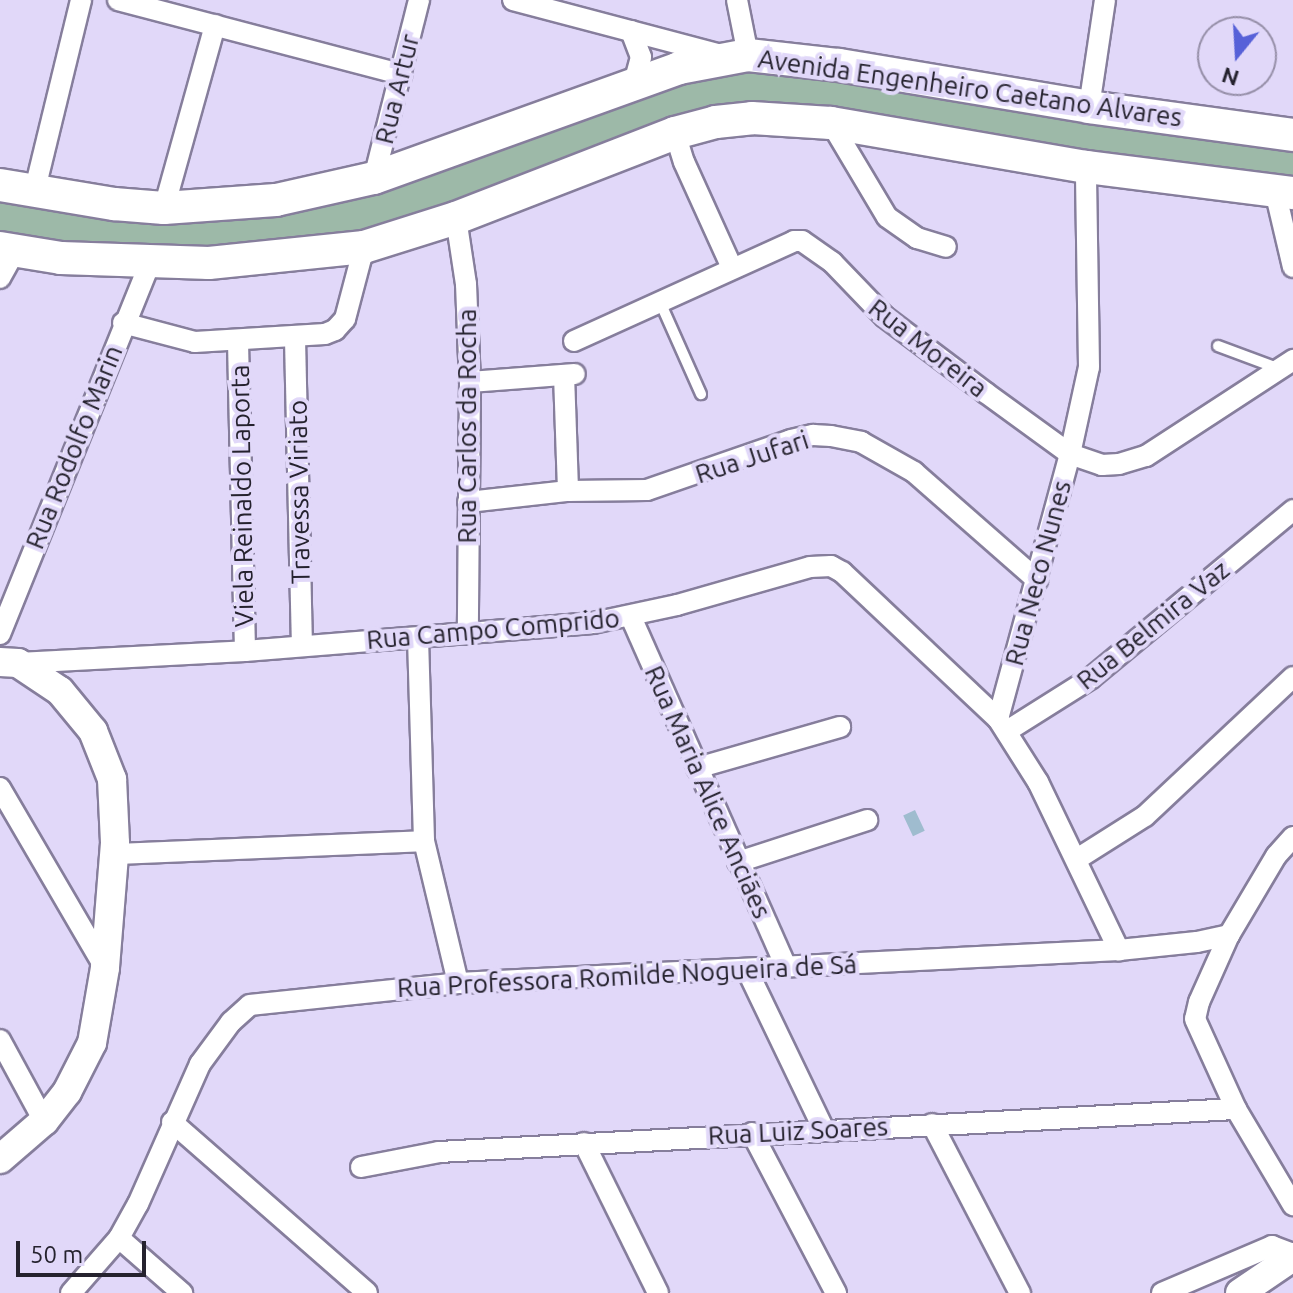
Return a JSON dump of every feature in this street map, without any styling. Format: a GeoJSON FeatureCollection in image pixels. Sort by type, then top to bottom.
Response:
{"type":"FeatureCollection","features":[{"type":"Feature","properties":{"kind":"main road","name":"Avenida Engenheiro Caetano Alvares"},"geometry":{"type":"LineString","coordinates":[[0,185],[34,193],[164,208],[276,200],[374,178],[679,68],[740,56],[839,65],[1089,107],[1293,135]]}},
{"type":"Feature","properties":{"kind":"main road","name":"Avenida Engenheiro Caetano Alvares"},"geometry":{"type":"LineString","coordinates":[[5,259],[209,263],[273,259],[364,247],[456,218],[675,133],[716,122],[752,118],[831,123],[1086,167],[1284,192]]}},
{"type":"Feature","properties":{"kind":"street"},"geometry":{"type":"LineString","coordinates":[[34,193],[81,0]]}},
{"type":"Feature","properties":{"kind":"street"},"geometry":{"type":"LineString","coordinates":[[118,0],[151,4],[215,25],[401,74]]}},
{"type":"Feature","properties":{"kind":"street","name":"Rua Artur"},"geometry":{"type":"LineString","coordinates":[[374,178],[419,0]]}},
{"type":"Feature","properties":{"kind":"street"},"geometry":{"type":"LineString","coordinates":[[513,0],[740,56],[737,0]]}},
{"type":"Feature","properties":{"kind":"street"},"geometry":{"type":"LineString","coordinates":[[1089,107],[1105,0]]}},
{"type":"Feature","properties":{"kind":"street"},"geometry":{"type":"LineString","coordinates":[[164,208],[215,25]]}},
{"type":"Feature","properties":{"kind":"street"},"geometry":{"type":"LineString","coordinates":[[631,31],[641,57],[634,84]]}},
{"type":"Feature","properties":{"kind":"street"},"geometry":{"type":"LineString","coordinates":[[831,123],[887,217],[917,238],[946,247]]}},
{"type":"Feature","properties":{"kind":"street"},"geometry":{"type":"LineString","coordinates":[[675,133],[684,162],[732,268]]}},
{"type":"Feature","properties":{"kind":"street","name":"Rua Neco Nunes"},"geometry":{"type":"LineString","coordinates":[[1002,725],[1070,454],[1089,356],[1086,167]]}},
{"type":"Feature","properties":{"kind":"street"},"geometry":{"type":"LineString","coordinates":[[1284,192],[1293,267]]}},
{"type":"Feature","properties":{"kind":"street","name":"Rua Carlos da Rocha"},"geometry":{"type":"LineString","coordinates":[[456,218],[466,284],[470,382],[468,634]]}},
{"type":"Feature","properties":{"kind":"street","name":"Rua Moreira"},"geometry":{"type":"LineString","coordinates":[[574,341],[794,241],[810,244],[885,317],[1070,454],[1102,465],[1133,461],[1187,433],[1287,365]]}},
{"type":"Feature","properties":{"kind":"street"},"geometry":{"type":"LineString","coordinates":[[123,323],[180,340],[238,342],[325,334],[342,324],[364,247]]}},
{"type":"Feature","properties":{"kind":"street","name":"Rua Rodolfo Marin"},"geometry":{"type":"LineString","coordinates":[[0,634],[150,262]]}},
{"type":"Feature","properties":{"kind":"street","name":"Travessa Viriato"},"geometry":{"type":"LineString","coordinates":[[295,339],[302,646]]}},
{"type":"Feature","properties":{"kind":"street","name":"Viela Reinaldo Laporta"},"geometry":{"type":"LineString","coordinates":[[238,342],[245,651]]}},
{"type":"Feature","properties":{"kind":"street"},"geometry":{"type":"LineString","coordinates":[[470,382],[570,374],[568,491]]}},
{"type":"Feature","properties":{"kind":"street","name":"Rua Jufari"},"geometry":{"type":"LineString","coordinates":[[468,502],[568,491],[647,490],[791,440],[813,435],[831,436],[861,442],[914,472],[1037,580]]}},
{"type":"Feature","properties":{"kind":"street","name":"Rua Belmira Vaz"},"geometry":{"type":"LineString","coordinates":[[1002,725],[1091,678],[1293,510]]}},
{"type":"Feature","properties":{"kind":"street","name":"Rua Campo Comprido"},"geometry":{"type":"LineString","coordinates":[[9,663],[245,651],[468,634],[631,617],[810,567],[831,566],[1002,725]]}},
{"type":"Feature","properties":{"kind":"street","name":"Rua Maria Alice Anciães"},"geometry":{"type":"LineString","coordinates":[[631,617],[786,966]]}},
{"type":"Feature","properties":{"kind":"street"},"geometry":{"type":"LineString","coordinates":[[418,638],[424,841],[458,983]]}},
{"type":"Feature","properties":{"kind":"street"},"geometry":{"type":"LineString","coordinates":[[0,1159],[44,1121],[67,1092],[92,1043],[105,968],[115,854],[112,779],[104,754],[80,712],[60,691],[9,663]]}},
{"type":"Feature","properties":{"kind":"street"},"geometry":{"type":"LineString","coordinates":[[1077,859],[1145,816],[1293,677]]}},
{"type":"Feature","properties":{"kind":"street"},"geometry":{"type":"LineString","coordinates":[[1002,725],[1038,782],[1119,950]]}},
{"type":"Feature","properties":{"kind":"street"},"geometry":{"type":"LineString","coordinates":[[697,768],[840,727]]}},
{"type":"Feature","properties":{"kind":"street"},"geometry":{"type":"LineString","coordinates":[[0,788],[105,968]]}},
{"type":"Feature","properties":{"kind":"street"},"geometry":{"type":"LineString","coordinates":[[738,862],[867,820]]}},
{"type":"Feature","properties":{"kind":"street"},"geometry":{"type":"LineString","coordinates":[[115,854],[424,841]]}},
{"type":"Feature","properties":{"kind":"street"},"geometry":{"type":"LineString","coordinates":[[1292,841],[1276,856],[1229,935],[1199,1002],[1195,1019],[1236,1109],[1293,1205]]}},
{"type":"Feature","properties":{"kind":"street","name":"Rua Professora Romilde Nogueira de Sá"},"geometry":{"type":"LineString","coordinates":[[71,1293],[119,1238],[149,1182],[172,1122],[200,1064],[231,1022],[250,1005],[458,983],[1119,950],[1197,942],[1229,935]]}},
{"type":"Feature","properties":{"kind":"street"},"geometry":{"type":"LineString","coordinates":[[747,970],[824,1130]]}},
{"type":"Feature","properties":{"kind":"street"},"geometry":{"type":"LineString","coordinates":[[0,1040],[44,1121]]}},
{"type":"Feature","properties":{"kind":"street","name":"Rua Luiz Soares"},"geometry":{"type":"LineString","coordinates":[[361,1167],[439,1152],[1236,1109]]}},
{"type":"Feature","properties":{"kind":"street"},"geometry":{"type":"LineString","coordinates":[[172,1122],[367,1293]]}},
{"type":"Feature","properties":{"kind":"street"},"geometry":{"type":"LineString","coordinates":[[932,1124],[1020,1293]]}},
{"type":"Feature","properties":{"kind":"street"},"geometry":{"type":"LineString","coordinates":[[752,1133],[836,1293]]}},
{"type":"Feature","properties":{"kind":"street"},"geometry":{"type":"LineString","coordinates":[[584,1143],[658,1293]]}},
{"type":"Feature","properties":{"kind":"street"},"geometry":{"type":"LineString","coordinates":[[119,1238],[182,1293]]}},
{"type":"Feature","properties":{"kind":"street"},"geometry":{"type":"LineString","coordinates":[[1162,1293],[1272,1246],[1293,1255]]}},
{"type":"Feature","properties":{"kind":"street"},"geometry":{"type":"LineString","coordinates":[[1240,1293],[1293,1255]]}},
{"type":"Feature","properties":{"kind":"lane"},"geometry":{"type":"LineString","coordinates":[[660,302],[701,394]]}},
{"type":"Feature","properties":{"kind":"lane","name":"Rua Moreira"},"geometry":{"type":"LineString","coordinates":[[1218,346],[1287,365]]}},
{"type":"Feature","properties":{"kind":"green space"},"geometry":{"type":"Polygon","coordinates":[[[752,63],[1293,143],[1293,186],[755,108],[354,240],[274,247],[107,250],[0,235],[0,196],[232,213],[681,76],[752,63]]]}},
{"type":"Feature","properties":{"kind":"water"},"geometry":{"type":"Polygon","coordinates":[[[915,810],[925,831],[913,836],[903,815],[915,810]]]}}]}
